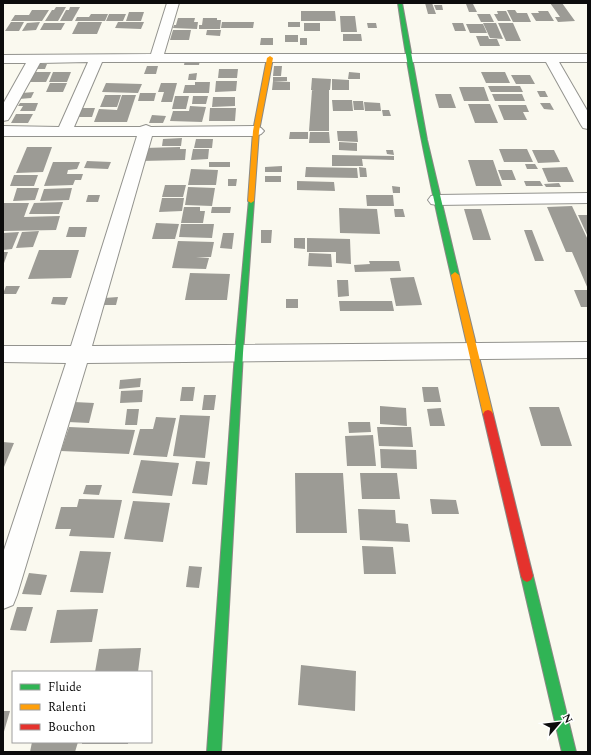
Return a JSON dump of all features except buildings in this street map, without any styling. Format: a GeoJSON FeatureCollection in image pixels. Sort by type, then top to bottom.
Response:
{"type":"FeatureCollection","features":[{"type":"Feature","properties":{"kind":"street"},"geometry":{"type":"LineString","coordinates":[[156,58],[173,3]]}},
{"type":"Feature","properties":{"kind":"street"},"geometry":{"type":"LineString","coordinates":[[400,3],[408,58],[437,200],[569,752]]}},
{"type":"Feature","properties":{"kind":"street"},"geometry":{"type":"LineString","coordinates":[[64,132],[97,58]]}},
{"type":"Feature","properties":{"kind":"street"},"geometry":{"type":"LineString","coordinates":[[214,752],[239,353],[256,131],[270,58]]}},
{"type":"Feature","properties":{"kind":"street"},"geometry":{"type":"LineString","coordinates":[[550,58],[588,125]]}},
{"type":"Feature","properties":{"kind":"street"},"geometry":{"type":"LineString","coordinates":[[3,59],[588,58]]}},
{"type":"Feature","properties":{"kind":"street"},"geometry":{"type":"LineString","coordinates":[[3,117],[35,59]]}},
{"type":"Feature","properties":{"kind":"street"},"geometry":{"type":"LineString","coordinates":[[3,595],[79,355],[146,130]]}},
{"type":"Feature","properties":{"kind":"street"},"geometry":{"type":"LineString","coordinates":[[3,131],[256,131]]}},
{"type":"Feature","properties":{"kind":"street"},"geometry":{"type":"LineString","coordinates":[[437,200],[588,198]]}},
{"type":"Feature","properties":{"kind":"street"},"geometry":{"type":"LineString","coordinates":[[3,354],[79,355],[588,350]]}},
{"type":"Feature","properties":{"kind":"traffic: fast"},"geometry":{"type":"LineString","coordinates":[[400,3],[424,140],[455,275]]}},
{"type":"Feature","properties":{"kind":"traffic: fast"},"geometry":{"type":"LineString","coordinates":[[214,752],[239,353],[251,201]]}},
{"type":"Feature","properties":{"kind":"traffic: fast"},"geometry":{"type":"LineString","coordinates":[[527,576],[569,752]]}},
{"type":"Feature","properties":{"kind":"traffic: slow"},"geometry":{"type":"LineString","coordinates":[[251,201],[256,131],[270,58]]}},
{"type":"Feature","properties":{"kind":"traffic: slow"},"geometry":{"type":"LineString","coordinates":[[455,275],[488,414]]}},
{"type":"Feature","properties":{"kind":"traffic: jam"},"geometry":{"type":"LineString","coordinates":[[488,414],[527,576]]}}]}
